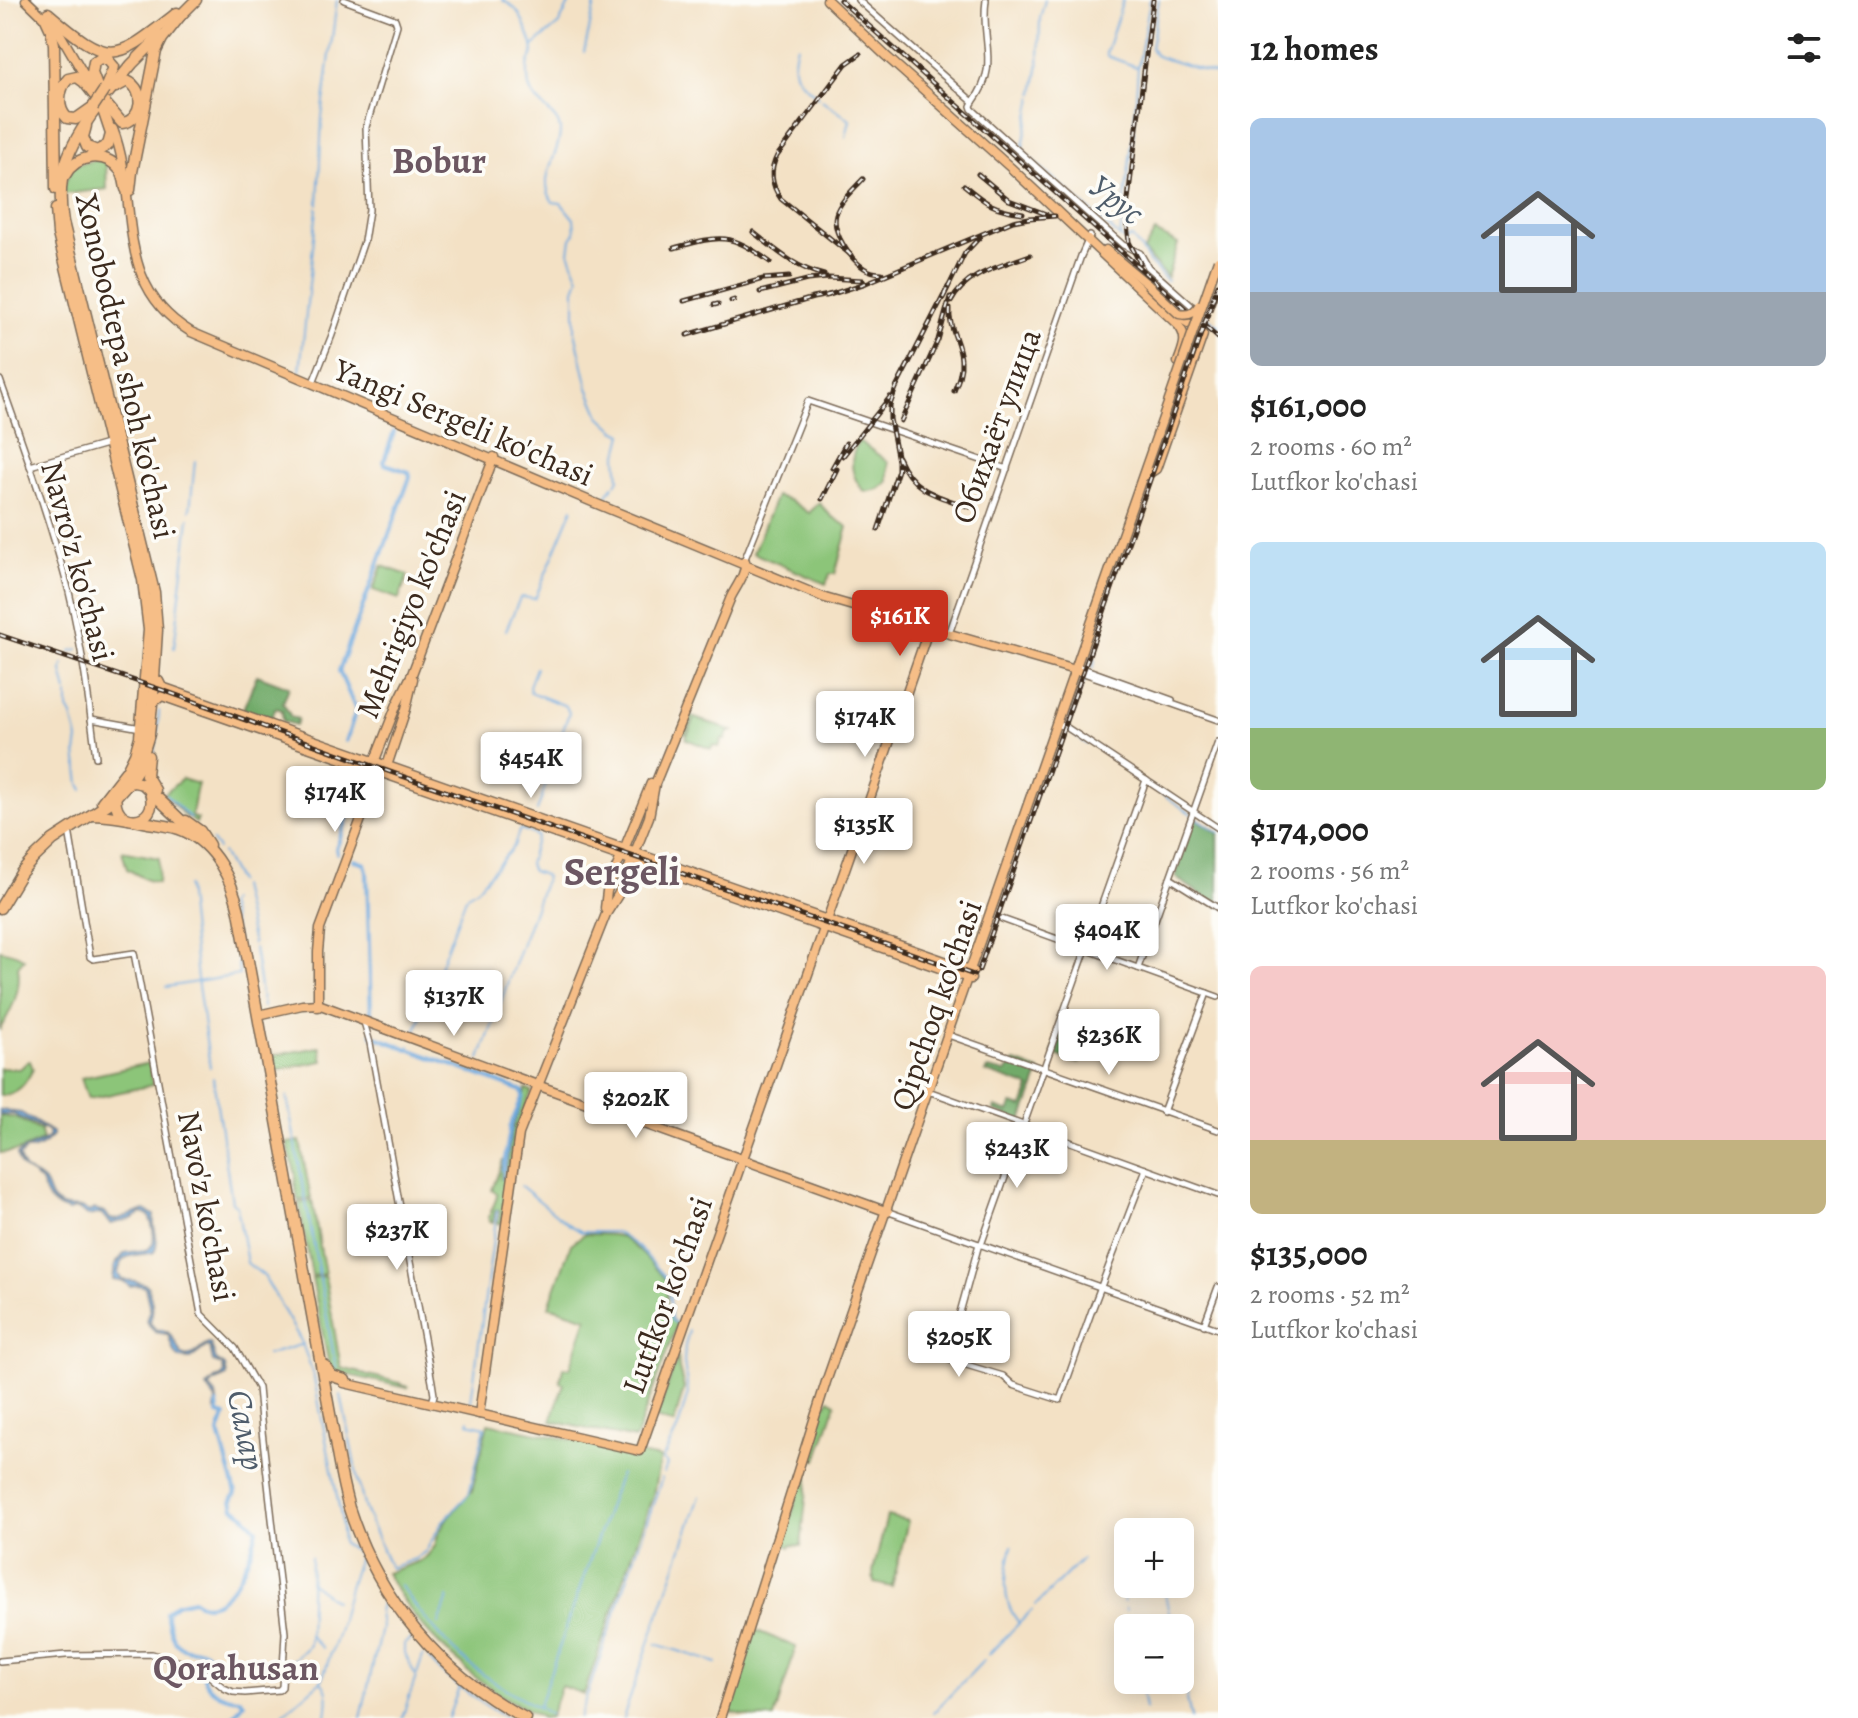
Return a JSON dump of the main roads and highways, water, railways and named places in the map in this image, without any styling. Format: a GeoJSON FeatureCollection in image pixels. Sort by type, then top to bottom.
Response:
{"type":"FeatureCollection","features":[{"type":"Feature","properties":{"kind":"highway","name":"Xonobodtepa shoh ko'chasi"},"geometry":{"type":"LineString","coordinates":[[138,526],[128,510],[124,474],[105,417],[60,223],[59,172],[75,131],[135,55],[193,0]]}},
{"type":"Feature","properties":{"kind":"highway"},"geometry":{"type":"LineString","coordinates":[[46,15],[83,43],[113,52],[137,44],[180,13]]}},
{"type":"Feature","properties":{"kind":"highway"},"geometry":{"type":"LineString","coordinates":[[128,189],[156,51],[180,13]]}},
{"type":"Feature","properties":{"kind":"highway"},"geometry":{"type":"LineString","coordinates":[[46,15],[54,44],[60,203]]}},
{"type":"Feature","properties":{"kind":"highway"},"geometry":{"type":"LineString","coordinates":[[60,203],[64,177],[72,165],[82,159],[106,159],[119,168],[128,189]]}},
{"type":"Feature","properties":{"kind":"highway","name":"Xonobodtepa shoh ko'chasi"},"geometry":{"type":"LineString","coordinates":[[60,203],[108,394],[115,437],[150,581],[155,645],[149,662],[145,737],[136,763],[121,789]]}},
{"type":"Feature","properties":{"kind":"highway"},"geometry":{"type":"LineString","coordinates":[[0,907],[19,872],[45,842],[93,812],[115,787],[149,726],[161,691],[159,621],[115,437],[105,417]]}},
{"type":"Feature","properties":{"kind":"highway"},"geometry":{"type":"LineString","coordinates":[[115,437],[128,510]]}},
{"type":"Feature","properties":{"kind":"highway"},"geometry":{"type":"LineString","coordinates":[[150,581],[148,780],[182,818],[200,831],[225,864],[239,896],[348,1491],[365,1540],[391,1590],[419,1631],[455,1668],[494,1700],[525,1718]]}},
{"type":"Feature","properties":{"kind":"highway","name":"Xonobodtepa shoh ko'chasi"},"geometry":{"type":"LineString","coordinates":[[121,789],[142,760],[149,726],[159,621]]}},
{"type":"Feature","properties":{"kind":"highway"},"geometry":{"type":"LineString","coordinates":[[121,789],[116,806],[119,812],[132,820],[143,817],[151,808],[152,798],[141,773],[142,760]]}},
{"type":"Feature","properties":{"kind":"highway"},"geometry":{"type":"LineString","coordinates":[[19,872],[40,851],[121,789],[139,782],[224,869],[243,923]]}},
{"type":"Feature","properties":{"kind":"highway"},"geometry":{"type":"LineString","coordinates":[[93,812],[181,827],[209,845]]}},
{"type":"Feature","properties":{"kind":"highway"},"geometry":{"type":"LineString","coordinates":[[289,1177],[336,1436]]}},
{"type":"Feature","properties":{"kind":"highway"},"geometry":{"type":"LineString","coordinates":[[325,1366],[331,1376],[344,1382]]}},
{"type":"Feature","properties":{"kind":"highway"},"geometry":{"type":"LineString","coordinates":[[330,1396],[333,1385],[344,1382]]}},
{"type":"Feature","properties":{"kind":"highway"},"geometry":{"type":"LineString","coordinates":[[455,1668],[496,1697],[534,1718]]}},
{"type":"Feature","properties":{"kind":"main road","name":"Yangi Sergeli ko'chasi"},"geometry":{"type":"LineString","coordinates":[[26,0],[46,15]]}},
{"type":"Feature","properties":{"kind":"main road","name":"Yangi Sergeli ko'chasi"},"geometry":{"type":"LineString","coordinates":[[33,0],[68,45],[121,142],[127,163],[136,262],[157,303],[194,334],[444,436]]}},
{"type":"Feature","properties":{"kind":"main road"},"geometry":{"type":"LineString","coordinates":[[830,0],[916,83],[1175,311],[1186,315],[1197,309],[1211,279]]}},
{"type":"Feature","properties":{"kind":"main road","name":"Qipchoq ko'chasi"},"geometry":{"type":"LineString","coordinates":[[1089,238],[1174,320],[1185,335],[1136,493]]}},
{"type":"Feature","properties":{"kind":"main road"},"geometry":{"type":"LineString","coordinates":[[1106,250],[1175,315],[1196,327],[1203,335],[1156,469],[1147,475]]}},
{"type":"Feature","properties":{"kind":"main road","name":"Qipchoq ko'chasi"},"geometry":{"type":"LineString","coordinates":[[1093,623],[1147,475],[1218,260]]}},
{"type":"Feature","properties":{"kind":"main road","name":"Qipchoq ko'chasi"},"geometry":{"type":"LineString","coordinates":[[913,1139],[1060,719],[1081,670],[1108,571],[1218,271]]}},
{"type":"Feature","properties":{"kind":"main road"},"geometry":{"type":"LineString","coordinates":[[1181,353],[1187,360],[1197,355]]}},
{"type":"Feature","properties":{"kind":"main road"},"geometry":{"type":"LineString","coordinates":[[1176,368],[1184,365],[1191,373]]}},
{"type":"Feature","properties":{"kind":"main road","name":"Yangi Sergeli ko'chasi"},"geometry":{"type":"LineString","coordinates":[[282,369],[745,564],[929,627],[1081,670]]}},
{"type":"Feature","properties":{"kind":"main road","name":"Mehrigiyo ko'chasi"},"geometry":{"type":"LineString","coordinates":[[317,1005],[318,945],[322,923],[376,779],[397,704],[434,620],[495,458]]}},
{"type":"Feature","properties":{"kind":"main road"},"geometry":{"type":"LineString","coordinates":[[536,1086],[606,914],[618,895],[649,817],[655,784],[728,596],[745,564]]}},
{"type":"Feature","properties":{"kind":"main road","name":"Lutfkor ko'chasi"},"geometry":{"type":"LineString","coordinates":[[478,1412],[639,1449],[929,627]]}},
{"type":"Feature","properties":{"kind":"main road"},"geometry":{"type":"LineString","coordinates":[[161,691],[622,853],[696,873],[710,883]]}},
{"type":"Feature","properties":{"kind":"main road"},"geometry":{"type":"LineString","coordinates":[[344,1382],[478,1412],[516,1139],[604,913],[607,891],[685,710]]}},
{"type":"Feature","properties":{"kind":"main road"},"geometry":{"type":"LineString","coordinates":[[633,856],[970,974]]}},
{"type":"Feature","properties":{"kind":"main road"},"geometry":{"type":"LineString","coordinates":[[260,1015],[317,1005],[887,1211]]}},
{"type":"Feature","properties":{"kind":"main road","name":"Qipchoq ko'chasi"},"geometry":{"type":"LineString","coordinates":[[722,1718],[835,1360],[951,1033]]}},
{"type":"Feature","properties":{"kind":"water"},"geometry":{"type":"Polygon","coordinates":[[[0,1110],[21,1113],[53,1133],[53,1136],[44,1144],[25,1150],[49,1137],[48,1131],[13,1114],[0,1115],[0,1110]]]}},
{"type":"Feature","properties":{"kind":"water","name":"Салар"},"geometry":{"type":"Polygon","coordinates":[[[30,1173],[43,1181],[53,1200],[63,1207],[81,1208],[89,1212],[94,1209],[105,1212],[115,1220],[145,1210],[154,1215],[157,1243],[154,1252],[126,1257],[118,1274],[122,1280],[147,1285],[152,1305],[150,1323],[156,1330],[169,1334],[182,1355],[187,1357],[208,1343],[211,1345],[216,1360],[225,1366],[227,1376],[209,1387],[216,1395],[218,1409],[215,1410],[216,1400],[207,1387],[215,1379],[222,1377],[224,1372],[222,1365],[213,1362],[210,1348],[207,1346],[190,1359],[180,1358],[174,1352],[168,1334],[155,1332],[146,1321],[150,1309],[145,1287],[113,1280],[115,1265],[125,1253],[145,1250],[152,1245],[154,1235],[149,1215],[142,1213],[111,1224],[101,1213],[88,1216],[76,1208],[65,1210],[51,1202],[41,1182],[30,1173]]]}},
{"type":"Feature","properties":{"kind":"waterway"},"geometry":{"type":"LineString","coordinates":[[318,205],[322,117],[337,0]]}},
{"type":"Feature","properties":{"kind":"waterway"},"geometry":{"type":"LineString","coordinates":[[502,0],[517,11],[531,42],[533,53],[528,65],[529,87],[559,125],[559,140],[548,175],[548,193],[553,202],[561,203],[574,219],[575,233],[569,252],[579,278],[575,289],[575,331],[588,388],[600,416],[623,434],[617,458],[619,479],[616,484]]}},
{"type":"Feature","properties":{"kind":"waterway"},"geometry":{"type":"LineString","coordinates":[[532,47],[559,24],[571,0]]}},
{"type":"Feature","properties":{"kind":"waterway"},"geometry":{"type":"LineString","coordinates":[[584,52],[596,0]]}},
{"type":"Feature","properties":{"kind":"waterway","name":"Урус"},"geometry":{"type":"LineString","coordinates":[[1034,93],[1039,63],[1040,18],[1045,0]]}},
{"type":"Feature","properties":{"kind":"waterway"},"geometry":{"type":"LineString","coordinates":[[1123,0],[1106,53],[1137,67]]}},
{"type":"Feature","properties":{"kind":"waterway"},"geometry":{"type":"LineString","coordinates":[[1120,237],[1134,128],[1138,67],[1150,0]]}},
{"type":"Feature","properties":{"kind":"waterway"},"geometry":{"type":"LineString","coordinates":[[1159,0],[1151,48],[1155,55],[1218,75]]}},
{"type":"Feature","properties":{"kind":"waterway"},"geometry":{"type":"LineString","coordinates":[[797,45],[796,75],[818,97]]}},
{"type":"Feature","properties":{"kind":"waterway","name":"Урус"},"geometry":{"type":"LineString","coordinates":[[1033,97],[1022,151],[1120,237],[1125,240],[1132,238],[1167,281]]}},
{"type":"Feature","properties":{"kind":"waterway"},"geometry":{"type":"LineString","coordinates":[[822,100],[850,120],[846,137]]}},
{"type":"Feature","properties":{"kind":"waterway"},"geometry":{"type":"LineString","coordinates":[[300,371],[317,208]]}},
{"type":"Feature","properties":{"kind":"waterway","name":"Урус"},"geometry":{"type":"LineString","coordinates":[[1201,312],[1218,326]]}},
{"type":"Feature","properties":{"kind":"waterway"},"geometry":{"type":"LineString","coordinates":[[346,741],[356,710],[339,671],[410,477],[409,472],[385,464],[394,432]]}},
{"type":"Feature","properties":{"kind":"waterway"},"geometry":{"type":"LineString","coordinates":[[190,510],[195,461]]}},
{"type":"Feature","properties":{"kind":"waterway"},"geometry":{"type":"LineString","coordinates":[[605,498],[613,486]]}},
{"type":"Feature","properties":{"kind":"waterway"},"geometry":{"type":"LineString","coordinates":[[506,630],[520,598],[535,599],[573,508]]}},
{"type":"Feature","properties":{"kind":"waterway"},"geometry":{"type":"LineString","coordinates":[[178,612],[189,518]]}},
{"type":"Feature","properties":{"kind":"waterway"},"geometry":{"type":"LineString","coordinates":[[174,648],[178,615]]}},
{"type":"Feature","properties":{"kind":"waterway"},"geometry":{"type":"LineString","coordinates":[[71,651],[78,649]]}},
{"type":"Feature","properties":{"kind":"waterway"},"geometry":{"type":"LineString","coordinates":[[1093,657],[1093,668]]}},
{"type":"Feature","properties":{"kind":"waterway"},"geometry":{"type":"LineString","coordinates":[[63,665],[67,692]]}},
{"type":"Feature","properties":{"kind":"waterway"},"geometry":{"type":"LineString","coordinates":[[536,668],[529,686],[530,692],[566,706],[569,713],[537,811]]}},
{"type":"Feature","properties":{"kind":"waterway"},"geometry":{"type":"LineString","coordinates":[[1068,726],[1082,684],[1089,678]]}},
{"type":"Feature","properties":{"kind":"waterway"},"geometry":{"type":"LineString","coordinates":[[68,695],[68,709],[78,739],[76,753],[83,790]]}},
{"type":"Feature","properties":{"kind":"waterway"},"geometry":{"type":"LineString","coordinates":[[153,756],[159,711]]}},
{"type":"Feature","properties":{"kind":"waterway"},"geometry":{"type":"LineString","coordinates":[[1070,732],[1087,744]]}},
{"type":"Feature","properties":{"kind":"waterway"},"geometry":{"type":"LineString","coordinates":[[337,853],[361,781],[356,771],[338,763]]}},
{"type":"Feature","properties":{"kind":"waterway"},"geometry":{"type":"LineString","coordinates":[[1149,785],[1218,832]]}},
{"type":"Feature","properties":{"kind":"waterway"},"geometry":{"type":"LineString","coordinates":[[165,794],[190,818]]}},
{"type":"Feature","properties":{"kind":"waterway"},"geometry":{"type":"LineString","coordinates":[[414,1035],[467,895],[477,889],[514,846],[521,829],[537,836],[529,864],[532,871],[546,877],[524,938]]}},
{"type":"Feature","properties":{"kind":"waterway"},"geometry":{"type":"LineString","coordinates":[[212,841],[218,849]]}},
{"type":"Feature","properties":{"kind":"waterway"},"geometry":{"type":"LineString","coordinates":[[222,853],[238,882]]}},
{"type":"Feature","properties":{"kind":"waterway"},"geometry":{"type":"LineString","coordinates":[[354,860],[365,864],[367,871],[371,1018]]}},
{"type":"Feature","properties":{"kind":"waterway"},"geometry":{"type":"LineString","coordinates":[[187,886],[210,1067]]}},
{"type":"Feature","properties":{"kind":"waterway"},"geometry":{"type":"LineString","coordinates":[[240,886],[253,944]]}},
{"type":"Feature","properties":{"kind":"waterway"},"geometry":{"type":"LineString","coordinates":[[166,987],[239,975],[230,901]]}},
{"type":"Feature","properties":{"kind":"waterway"},"geometry":{"type":"LineString","coordinates":[[480,1059],[523,940]]}},
{"type":"Feature","properties":{"kind":"waterway"},"geometry":{"type":"LineString","coordinates":[[254,948],[263,1007]]}},
{"type":"Feature","properties":{"kind":"waterway"},"geometry":{"type":"LineString","coordinates":[[372,1032],[373,1036],[522,1091],[523,1096],[511,1125],[503,1170]]}},
{"type":"Feature","properties":{"kind":"waterway"},"geometry":{"type":"LineString","coordinates":[[213,1078],[232,1202],[237,1206],[247,1263],[264,1276],[301,1341],[313,1373],[341,1517],[343,1544],[359,1557],[322,1680],[284,1713]]}},
{"type":"Feature","properties":{"kind":"waterway"},"geometry":{"type":"LineString","coordinates":[[287,1097],[336,1368]]}},
{"type":"Feature","properties":{"kind":"waterway"},"geometry":{"type":"LineString","coordinates":[[503,1170],[503,1179]]}},
{"type":"Feature","properties":{"kind":"waterway"},"geometry":{"type":"LineString","coordinates":[[521,1186],[582,1232],[616,1232],[637,1246],[669,1281],[671,1320],[677,1324]]}},
{"type":"Feature","properties":{"kind":"waterway"},"geometry":{"type":"LineString","coordinates":[[471,1401],[497,1211]]}},
{"type":"Feature","properties":{"kind":"waterway"},"geometry":{"type":"LineString","coordinates":[[664,1473],[667,1464],[662,1460],[678,1428],[688,1393],[684,1362],[689,1331]]}},
{"type":"Feature","properties":{"kind":"waterway"},"geometry":{"type":"LineString","coordinates":[[267,1355],[303,1344]]}},
{"type":"Feature","properties":{"kind":"waterway"},"geometry":{"type":"LineString","coordinates":[[341,1395],[365,1509],[390,1568],[415,1559],[426,1551],[442,1522],[469,1494],[485,1427],[468,1423],[469,1420]]}},
{"type":"Feature","properties":{"kind":"waterway","name":"Салар"},"geometry":{"type":"LineString","coordinates":[[217,1404],[218,1414],[225,1416],[219,1433],[236,1493],[232,1500],[234,1508],[257,1529],[244,1568],[227,1594],[205,1605],[193,1600],[176,1604],[166,1612],[171,1633],[179,1646],[200,1649],[212,1660],[203,1667],[209,1686],[219,1694],[240,1699],[244,1703],[232,1718]]}},
{"type":"Feature","properties":{"kind":"waterway"},"geometry":{"type":"LineString","coordinates":[[538,1708],[620,1474]]}},
{"type":"Feature","properties":{"kind":"waterway"},"geometry":{"type":"LineString","coordinates":[[579,1718],[662,1478]]}},
{"type":"Feature","properties":{"kind":"waterway"},"geometry":{"type":"LineString","coordinates":[[623,1718],[700,1496]]}},
{"type":"Feature","properties":{"kind":"waterway"},"geometry":{"type":"LineString","coordinates":[[1012,1546],[1006,1595],[1019,1623]]}},
{"type":"Feature","properties":{"kind":"waterway"},"geometry":{"type":"LineString","coordinates":[[288,1665],[309,1645],[311,1557]]}},
{"type":"Feature","properties":{"kind":"waterway"},"geometry":{"type":"LineString","coordinates":[[1036,1605],[1082,1559]]}},
{"type":"Feature","properties":{"kind":"waterway"},"geometry":{"type":"LineString","coordinates":[[311,1583],[335,1601]]}},
{"type":"Feature","properties":{"kind":"waterway"},"geometry":{"type":"LineString","coordinates":[[400,1585],[449,1646],[473,1667],[550,1714]]}},
{"type":"Feature","properties":{"kind":"waterway"},"geometry":{"type":"LineString","coordinates":[[439,1624],[448,1598]]}},
{"type":"Feature","properties":{"kind":"waterway"},"geometry":{"type":"LineString","coordinates":[[1123,1598],[1124,1602]]}},
{"type":"Feature","properties":{"kind":"waterway"},"geometry":{"type":"LineString","coordinates":[[1166,1598],[1169,1614]]}},
{"type":"Feature","properties":{"kind":"waterway"},"geometry":{"type":"LineString","coordinates":[[361,1718],[381,1628],[381,1603]]}},
{"type":"Feature","properties":{"kind":"waterway"},"geometry":{"type":"LineString","coordinates":[[988,1655],[1032,1610]]}},
{"type":"Feature","properties":{"kind":"waterway"},"geometry":{"type":"LineString","coordinates":[[416,1635],[404,1644],[404,1652],[416,1677]]}},
{"type":"Feature","properties":{"kind":"waterway"},"geometry":{"type":"LineString","coordinates":[[310,1636],[322,1648]]}},
{"type":"Feature","properties":{"kind":"waterway"},"geometry":{"type":"LineString","coordinates":[[656,1644],[717,1663]]}},
{"type":"Feature","properties":{"kind":"waterway"},"geometry":{"type":"LineString","coordinates":[[430,1654],[428,1657],[443,1674],[505,1718]]}},
{"type":"Feature","properties":{"kind":"waterway"},"geometry":{"type":"LineString","coordinates":[[402,1718],[423,1656]]}},
{"type":"Feature","properties":{"kind":"waterway"},"geometry":{"type":"LineString","coordinates":[[933,1713],[984,1660]]}},
{"type":"Feature","properties":{"kind":"waterway"},"geometry":{"type":"LineString","coordinates":[[321,1682],[327,1694],[326,1718]]}},
{"type":"Feature","properties":{"kind":"waterway"},"geometry":{"type":"LineString","coordinates":[[448,1718],[459,1687]]}},
{"type":"Feature","properties":{"kind":"waterway"},"geometry":{"type":"LineString","coordinates":[[1142,1694],[1145,1709]]}},
{"type":"Feature","properties":{"kind":"waterway"},"geometry":{"type":"LineString","coordinates":[[1186,1694],[1191,1718]]}},
{"type":"Feature","properties":{"kind":"railway"},"geometry":{"type":"LineString","coordinates":[[840,0],[1218,338]]}},
{"type":"Feature","properties":{"kind":"railway"},"geometry":{"type":"LineString","coordinates":[[1140,263],[1129,242],[1126,215],[1153,0]]}},
{"type":"Feature","properties":{"kind":"railway"},"geometry":{"type":"LineString","coordinates":[[851,255],[781,199],[772,173],[777,156],[846,64],[860,54]]}},
{"type":"Feature","properties":{"kind":"railway"},"geometry":{"type":"LineString","coordinates":[[978,174],[1009,200],[1046,214]]}},
{"type":"Feature","properties":{"kind":"railway"},"geometry":{"type":"LineString","coordinates":[[863,179],[838,209],[836,228],[843,244],[859,264],[870,271],[882,273]]}},
{"type":"Feature","properties":{"kind":"railway"},"geometry":{"type":"LineString","coordinates":[[964,185],[991,205],[1023,213]]}},
{"type":"Feature","properties":{"kind":"railway"},"geometry":{"type":"LineString","coordinates":[[826,296],[866,283],[1013,221],[1055,216]]}},
{"type":"Feature","properties":{"kind":"railway"},"geometry":{"type":"LineString","coordinates":[[753,232],[795,263],[824,275]]}},
{"type":"Feature","properties":{"kind":"railway"},"geometry":{"type":"LineString","coordinates":[[943,298],[965,253],[980,237]]}},
{"type":"Feature","properties":{"kind":"railway"},"geometry":{"type":"LineString","coordinates":[[674,248],[703,240],[724,239],[744,245],[770,262]]}},
{"type":"Feature","properties":{"kind":"railway"},"geometry":{"type":"LineString","coordinates":[[951,302],[975,277],[1030,255]]}},
{"type":"Feature","properties":{"kind":"railway"},"geometry":{"type":"LineString","coordinates":[[684,301],[763,279],[789,277]]}},
{"type":"Feature","properties":{"kind":"railway"},"geometry":{"type":"LineString","coordinates":[[760,292],[807,280],[863,280]]}},
{"type":"Feature","properties":{"kind":"railway"},"geometry":{"type":"LineString","coordinates":[[979,970],[1218,285]]}},
{"type":"Feature","properties":{"kind":"railway"},"geometry":{"type":"LineString","coordinates":[[878,530],[898,470],[890,405],[948,287]]}},
{"type":"Feature","properties":{"kind":"railway"},"geometry":{"type":"LineString","coordinates":[[687,335],[829,295]]}},
{"type":"Feature","properties":{"kind":"railway"},"geometry":{"type":"LineString","coordinates":[[901,421],[938,340],[950,297]]}},
{"type":"Feature","properties":{"kind":"railway"},"geometry":{"type":"LineString","coordinates":[[714,305],[718,304]]}},
{"type":"Feature","properties":{"kind":"railway"},"geometry":{"type":"LineString","coordinates":[[950,309],[961,360],[954,391]]}},
{"type":"Feature","properties":{"kind":"railway"},"geometry":{"type":"LineString","coordinates":[[843,456],[890,397]]}},
{"type":"Feature","properties":{"kind":"railway"},"geometry":{"type":"LineString","coordinates":[[832,468],[846,443]]}},
{"type":"Feature","properties":{"kind":"railway"},"geometry":{"type":"LineString","coordinates":[[898,457],[911,478],[927,491],[970,507]]}},
{"type":"Feature","properties":{"kind":"railway"},"geometry":{"type":"LineString","coordinates":[[822,499],[837,469]]}},
{"type":"Feature","properties":{"kind":"railway"},"geometry":{"type":"LineString","coordinates":[[0,635],[974,975]]}},
{"type":"Feature","properties":{"kind":"district","name":"Bobur"},"geometry":{"type":"Point","coordinates":[439,160]}},
{"type":"Feature","properties":{"kind":"district","name":"Sergeli"},"geometry":{"type":"Point","coordinates":[622,871]}},
{"type":"Feature","properties":{"kind":"district","name":"Qorahusan"},"geometry":{"type":"Point","coordinates":[236,1667]}}]}
